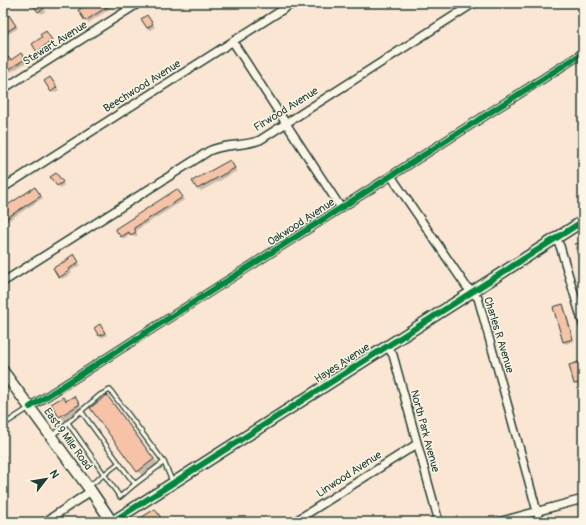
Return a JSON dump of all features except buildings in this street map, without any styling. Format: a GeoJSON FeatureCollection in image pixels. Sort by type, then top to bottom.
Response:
{"type":"FeatureCollection","features":[{"type":"Feature","properties":{"kind":"street","name":"Stewart Avenue"},"geometry":{"type":"LineString","coordinates":[[3,90],[139,3]]}},
{"type":"Feature","properties":{"kind":"street","name":"Beechwood Avenue"},"geometry":{"type":"LineString","coordinates":[[3,188],[293,3]]}},
{"type":"Feature","properties":{"kind":"street","name":"Firwood Avenue"},"geometry":{"type":"LineString","coordinates":[[3,282],[209,151],[218,147],[255,142],[474,3]]}},
{"type":"Feature","properties":{"kind":"street"},"geometry":{"type":"LineString","coordinates":[[233,42],[341,208]]}},
{"type":"Feature","properties":{"kind":"street","name":"Oakwood Avenue"},"geometry":{"type":"LineString","coordinates":[[30,407],[583,53]]}},
{"type":"Feature","properties":{"kind":"street","name":"Charles R Avenue"},"geometry":{"type":"LineString","coordinates":[[391,176],[445,257],[466,286],[478,298],[540,522]]}},
{"type":"Feature","properties":{"kind":"street","name":"Hayes Avenue"},"geometry":{"type":"LineString","coordinates":[[112,522],[583,221]]}},
{"type":"Feature","properties":{"kind":"street"},"geometry":{"type":"LineString","coordinates":[[556,239],[560,246],[583,324]]}},
{"type":"Feature","properties":{"kind":"street","name":"North Park Avenue"},"geometry":{"type":"LineString","coordinates":[[388,346],[393,355],[439,522]]}},
{"type":"Feature","properties":{"kind":"street","name":"East 9 Mile Road"},"geometry":{"type":"LineString","coordinates":[[3,371],[90,489],[112,522]]}},
{"type":"Feature","properties":{"kind":"street","name":"Linwood Avenue"},"geometry":{"type":"LineString","coordinates":[[294,522],[417,444]]}},
{"type":"Feature","properties":{"kind":"street"},"geometry":{"type":"LineString","coordinates":[[45,522],[57,519],[90,489]]}},
{"type":"Feature","properties":{"kind":"street"},"geometry":{"type":"LineString","coordinates":[[498,522],[583,499]]}},
{"type":"Feature","properties":{"kind":"lane"},"geometry":{"type":"LineString","coordinates":[[51,436],[100,395],[110,390],[164,462],[173,483]]}},
{"type":"Feature","properties":{"kind":"lane"},"geometry":{"type":"LineString","coordinates":[[3,425],[30,407]]}},
{"type":"Feature","properties":{"kind":"lane"},"geometry":{"type":"LineString","coordinates":[[81,411],[135,484]]}},
{"type":"Feature","properties":{"kind":"lane"},"geometry":{"type":"LineString","coordinates":[[68,423],[120,497],[164,462]]}},
{"type":"Feature","properties":{"kind":"lane"},"geometry":{"type":"LineString","coordinates":[[90,489],[119,463]]}},
{"type":"Feature","properties":{"kind":"cycle path"},"geometry":{"type":"LineString","coordinates":[[30,407],[583,53]]}},
{"type":"Feature","properties":{"kind":"cycle path"},"geometry":{"type":"LineString","coordinates":[[112,522],[583,221]]}}]}
